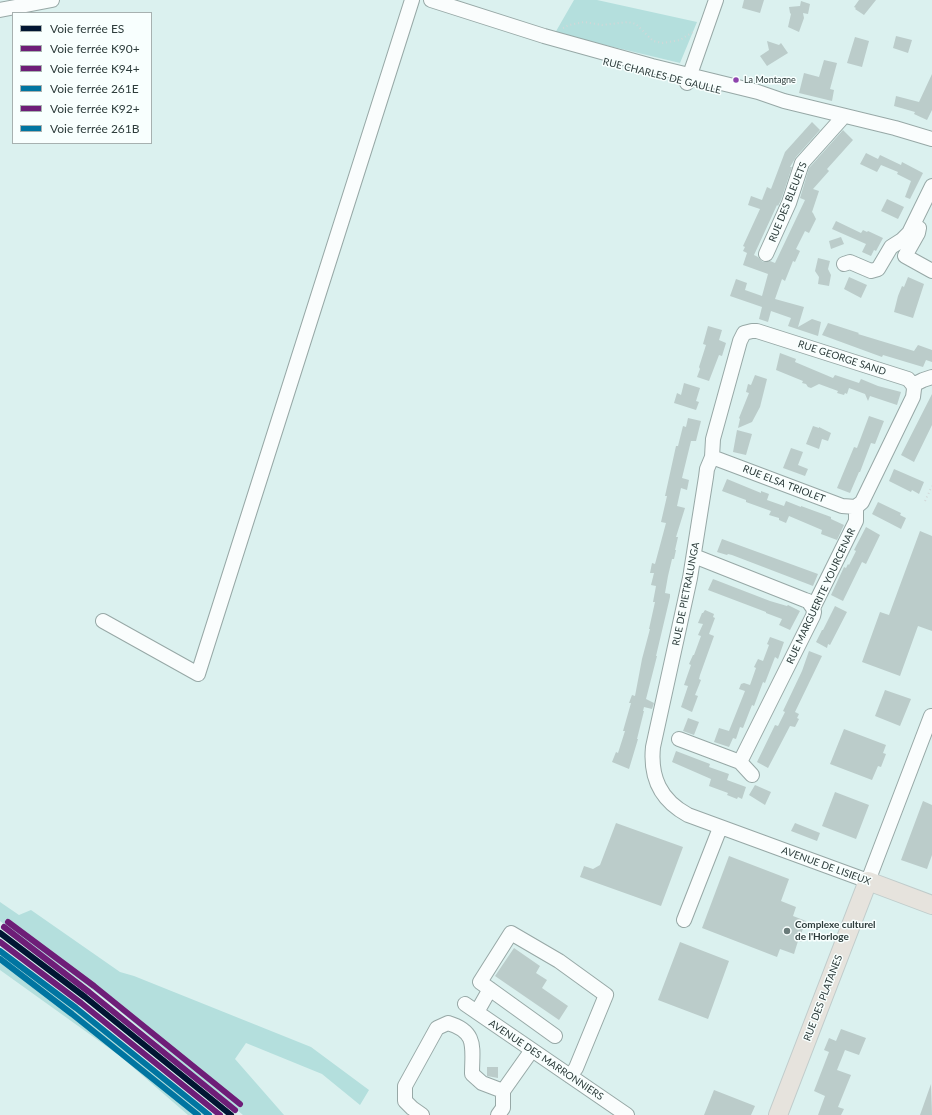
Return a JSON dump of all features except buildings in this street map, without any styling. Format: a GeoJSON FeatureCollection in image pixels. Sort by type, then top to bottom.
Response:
{"type":"FeatureCollection","features":[{"type":"Feature","properties":{"kind":"main road","name":"AVENUE DE LISIEUX"},"geometry":{"type":"LineString","coordinates":[[868,881],[932,905]]}},
{"type":"Feature","properties":{"kind":"main road","name":"RUE DES PLATANES"},"geometry":{"type":"LineString","coordinates":[[778,1115],[868,881]]}},
{"type":"Feature","properties":{"kind":"street"},"geometry":{"type":"LineString","coordinates":[[0,10],[52,0]]}},
{"type":"Feature","properties":{"kind":"street"},"geometry":{"type":"LineString","coordinates":[[102,621],[198,674],[412,0]]}},
{"type":"Feature","properties":{"kind":"street","name":"RUE CHARLES DE GAULLE"},"geometry":{"type":"LineString","coordinates":[[431,0],[447,2],[544,36],[688,79],[745,89],[784,101],[932,138]]}},
{"type":"Feature","properties":{"kind":"street"},"geometry":{"type":"LineString","coordinates":[[688,79],[716,0]]}},
{"type":"Feature","properties":{"kind":"street","name":"RUE DES BLEUETS"},"geometry":{"type":"LineString","coordinates":[[766,254],[789,203],[802,163],[844,116]]}},
{"type":"Feature","properties":{"kind":"street"},"geometry":{"type":"LineString","coordinates":[[844,264],[850,262],[871,270],[878,268],[891,247],[902,240],[909,233],[932,186]]}},
{"type":"Feature","properties":{"kind":"street"},"geometry":{"type":"LineString","coordinates":[[917,218],[919,227],[918,233],[906,256],[932,271]]}},
{"type":"Feature","properties":{"kind":"street","name":"RUE GEORGE SAND"},"geometry":{"type":"LineString","coordinates":[[748,332],[757,331],[908,379],[913,385]]}},
{"type":"Feature","properties":{"kind":"street","name":"RUE DE PIETRALUNGA"},"geometry":{"type":"LineString","coordinates":[[720,828],[694,818],[680,811],[674,806],[663,794],[655,778],[652,763],[656,730],[673,660],[694,556],[707,469],[712,457],[713,439],[737,351],[742,336],[748,332]]}},
{"type":"Feature","properties":{"kind":"street"},"geometry":{"type":"LineString","coordinates":[[913,385],[932,377]]}},
{"type":"Feature","properties":{"kind":"street","name":"RUE MARGUERITE YOURCENAR"},"geometry":{"type":"LineString","coordinates":[[740,762],[813,616],[813,608],[856,522],[856,507],[862,502],[907,411],[914,393],[913,385]]}},
{"type":"Feature","properties":{"kind":"street","name":"RUE ELSA TRIOLET"},"geometry":{"type":"LineString","coordinates":[[712,457],[842,506],[856,507]]}},
{"type":"Feature","properties":{"kind":"street"},"geometry":{"type":"LineString","coordinates":[[694,556],[805,600],[813,608]]}},
{"type":"Feature","properties":{"kind":"street"},"geometry":{"type":"LineString","coordinates":[[868,881],[932,715]]}},
{"type":"Feature","properties":{"kind":"street"},"geometry":{"type":"LineString","coordinates":[[679,738],[740,762],[752,775]]}},
{"type":"Feature","properties":{"kind":"street"},"geometry":{"type":"LineString","coordinates":[[684,920],[720,828]]}},
{"type":"Feature","properties":{"kind":"street","name":"AVENUE DE LISIEUX"},"geometry":{"type":"LineString","coordinates":[[720,828],[868,881]]}},
{"type":"Feature","properties":{"kind":"street"},"geometry":{"type":"LineString","coordinates":[[555,1036],[480,982],[511,933],[559,961],[606,994],[576,1068],[570,1076]]}},
{"type":"Feature","properties":{"kind":"street"},"geometry":{"type":"LineString","coordinates":[[477,1012],[490,990]]}},
{"type":"Feature","properties":{"kind":"street","name":"AVENUE DES MARRONNIERS"},"geometry":{"type":"LineString","coordinates":[[465,1004],[627,1115]]}},
{"type":"Feature","properties":{"kind":"street"},"geometry":{"type":"LineString","coordinates":[[422,1115],[405,1101],[405,1086],[437,1028],[448,1023],[460,1026],[466,1031],[472,1041],[472,1074],[482,1083],[503,1091]]}},
{"type":"Feature","properties":{"kind":"street"},"geometry":{"type":"LineString","coordinates":[[498,1115],[503,1108],[503,1091],[532,1050]]}},
{"type":"Feature","properties":{"kind":"path"},"geometry":{"type":"LineString","coordinates":[[544,36],[555,33],[569,25],[584,22],[602,25],[628,22],[636,24],[653,41],[663,43],[680,40],[694,31]]}},
{"type":"Feature","properties":{"kind":"path"},"geometry":{"type":"LineString","coordinates":[[925,501],[932,486]]}},
{"type":"Feature","properties":{"kind":"shaded area"},"geometry":{"type":"Polygon","coordinates":[[[574,0],[597,0],[697,22],[680,63],[555,33],[574,0]]]}},
{"type":"Feature","properties":{"kind":"shaded area"},"geometry":{"type":"Polygon","coordinates":[[[0,902],[19,915],[31,910],[120,972],[134,976],[311,1047],[369,1090],[360,1105],[322,1074],[246,1043],[235,1059],[284,1115],[243,1115],[109,1002],[0,921],[0,902]]]}},
{"type":"Feature","properties":{"kind":"shaded area"},"geometry":{"type":"Polygon","coordinates":[[[0,949],[132,1050],[209,1115],[188,1115],[120,1056],[0,970],[0,949]]]}},
{"type":"Feature","properties":{"kind":"rail line","name":"K92+"},"geometry":{"type":"LineString","coordinates":[[8,922],[94,986],[240,1104]]}},
{"type":"Feature","properties":{"kind":"rail line","name":"K94+"},"geometry":{"type":"LineString","coordinates":[[4,927],[89,992],[235,1110]]}},
{"type":"Feature","properties":{"kind":"rail line","name":"ES"},"geometry":{"type":"LineString","coordinates":[[0,933],[85,997],[231,1115]]}},
{"type":"Feature","properties":{"kind":"rail line","name":"K90+"},"geometry":{"type":"LineString","coordinates":[[0,942],[81,1003],[220,1115]]}},
{"type":"Feature","properties":{"kind":"rail line","name":"261E"},"geometry":{"type":"LineString","coordinates":[[0,951],[76,1008],[209,1115]]}},
{"type":"Feature","properties":{"kind":"rail line","name":"261B"},"geometry":{"type":"LineString","coordinates":[[0,959],[72,1014],[198,1115]]}},
{"type":"Feature","properties":{"kind":"place","name":"La Montagne"},"geometry":{"type":"Point","coordinates":[736,80]}},
{"type":"Feature","properties":{"kind":"place","name":"Complexe culturel de l'Horloge"},"geometry":{"type":"Point","coordinates":[787,931]}}]}
